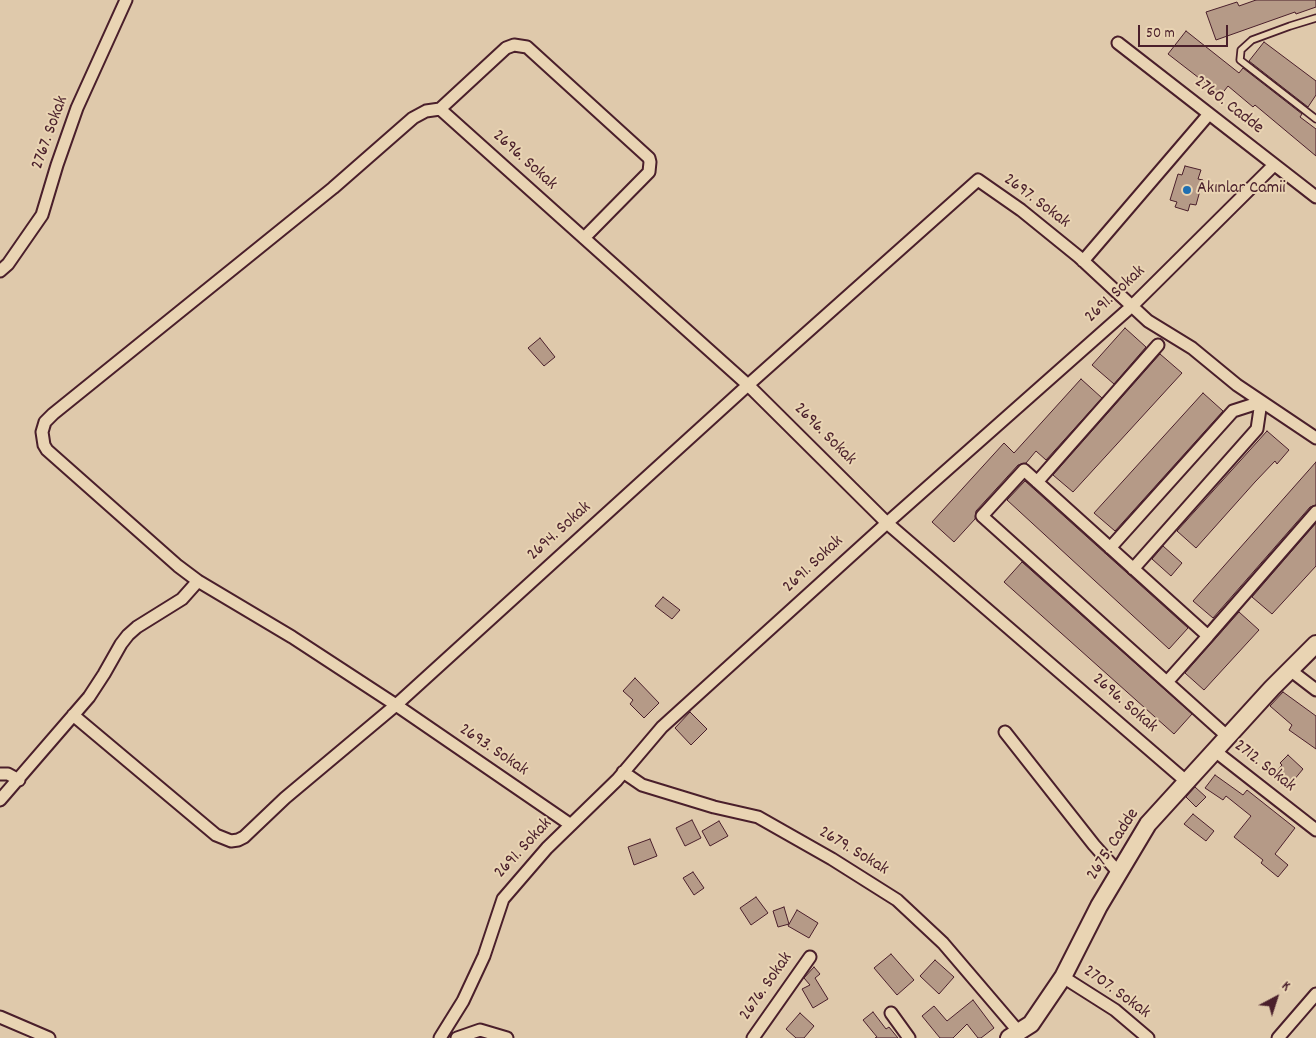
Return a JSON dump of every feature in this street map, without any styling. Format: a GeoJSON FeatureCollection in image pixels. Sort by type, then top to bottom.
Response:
{"type":"FeatureCollection","features":[{"type":"Feature","properties":{"kind":"street","name":"2767. Sokak"},"geometry":{"type":"LineString","coordinates":[[0,271],[8,264],[42,215],[57,164],[77,108],[126,0]]}},
{"type":"Feature","properties":{"kind":"street","name":"2760. Cadde"},"geometry":{"type":"LineString","coordinates":[[1118,43],[1316,197]]}},
{"type":"Feature","properties":{"kind":"street"},"geometry":{"type":"LineString","coordinates":[[440,109],[510,46],[518,44],[527,47],[648,158],[650,162],[649,172],[584,238]]}},
{"type":"Feature","properties":{"kind":"street","name":"2696. Sokak"},"geometry":{"type":"LineString","coordinates":[[440,109],[748,385],[887,523],[1187,782]]}},
{"type":"Feature","properties":{"kind":"street","name":"2693. Sokak"},"geometry":{"type":"LineString","coordinates":[[440,109],[426,111],[412,118],[333,188],[75,396],[46,422],[42,438],[47,450],[178,566],[198,581],[292,637],[396,705],[571,825]]}},
{"type":"Feature","properties":{"kind":"street"},"geometry":{"type":"LineString","coordinates":[[1083,261],[1209,114]]}},
{"type":"Feature","properties":{"kind":"street","name":"2691. Sokak"},"geometry":{"type":"LineString","coordinates":[[440,1038],[463,1001],[484,956],[502,899],[547,848],[623,772],[662,727],[887,523],[1132,306],[1274,165]]}},
{"type":"Feature","properties":{"kind":"street","name":"2697. Sokak"},"geometry":{"type":"LineString","coordinates":[[748,385],[978,180],[1021,210],[1083,261],[1148,321],[1192,348],[1237,385],[1316,438]]}},
{"type":"Feature","properties":{"kind":"street"},"geometry":{"type":"LineString","coordinates":[[1037,482],[1158,345]]}},
{"type":"Feature","properties":{"kind":"street","name":"2694. Sokak"},"geometry":{"type":"LineString","coordinates":[[73,715],[216,835],[231,841],[238,840],[244,837],[285,798],[396,705],[748,385]]}},
{"type":"Feature","properties":{"kind":"street"},"geometry":{"type":"LineString","coordinates":[[1110,548],[1233,411],[1261,402],[1257,429],[1133,568]]}},
{"type":"Feature","properties":{"kind":"street"},"geometry":{"type":"LineString","coordinates":[[1208,636],[1024,470],[982,516],[1228,737]]}},
{"type":"Feature","properties":{"kind":"street"},"geometry":{"type":"LineString","coordinates":[[1167,682],[1316,512]]}},
{"type":"Feature","properties":{"kind":"street"},"geometry":{"type":"LineString","coordinates":[[0,800],[88,697],[128,635],[137,627],[182,599],[198,581]]}},
{"type":"Feature","properties":{"kind":"street","name":"2675. Cadde"},"geometry":{"type":"LineString","coordinates":[[1014,1035],[1031,1024],[1063,977],[1099,906],[1148,824],[1316,644]]}},
{"type":"Feature","properties":{"kind":"street"},"geometry":{"type":"LineString","coordinates":[[1290,670],[1316,690]]}},
{"type":"Feature","properties":{"kind":"street"},"geometry":{"type":"LineString","coordinates":[[1005,732],[1094,845],[1119,873]]}},
{"type":"Feature","properties":{"kind":"street","name":"2712. Sokak"},"geometry":{"type":"LineString","coordinates":[[1215,751],[1316,830]]}},
{"type":"Feature","properties":{"kind":"street","name":"2679. Sokak"},"geometry":{"type":"LineString","coordinates":[[623,772],[642,785],[714,807],[758,817],[832,859],[897,900],[943,943],[1014,1035]]}},
{"type":"Feature","properties":{"kind":"street"},"geometry":{"type":"LineString","coordinates":[[0,774],[8,774],[19,780]]}},
{"type":"Feature","properties":{"kind":"street","name":"2676. Sokak"},"geometry":{"type":"LineString","coordinates":[[753,1038],[810,957]]}},
{"type":"Feature","properties":{"kind":"street","name":"2707. Sokak"},"geometry":{"type":"LineString","coordinates":[[1063,977],[1115,1010],[1148,1038]]}},
{"type":"Feature","properties":{"kind":"street"},"geometry":{"type":"LineString","coordinates":[[1278,1038],[1316,994]]}},
{"type":"Feature","properties":{"kind":"street"},"geometry":{"type":"LineString","coordinates":[[891,1013],[909,1038]]}},
{"type":"Feature","properties":{"kind":"street"},"geometry":{"type":"LineString","coordinates":[[0,1017],[49,1038]]}},
{"type":"Feature","properties":{"kind":"street"},"geometry":{"type":"LineString","coordinates":[[458,1038],[480,1030],[507,1038]]}},
{"type":"Feature","properties":{"kind":"lane"},"geometry":{"type":"LineString","coordinates":[[1316,18],[1252,40],[1241,50],[1240,60],[1316,119]]}},
{"type":"Feature","properties":{"kind":"building"},"geometry":{"type":"Polygon","coordinates":[[[1256,0],[1316,0],[1316,7],[1296,14],[1295,12],[1216,40],[1206,12],[1237,2],[1239,6],[1256,0]]]}},
{"type":"Feature","properties":{"kind":"building"},"geometry":{"type":"Polygon","coordinates":[[[1186,31],[1239,73],[1243,68],[1302,114],[1300,117],[1316,129],[1316,156],[1255,105],[1253,107],[1228,86],[1221,95],[1168,54],[1186,31]]]}},
{"type":"Feature","properties":{"kind":"building"},"geometry":{"type":"Polygon","coordinates":[[[1264,42],[1316,81],[1316,95],[1308,107],[1249,61],[1264,42]]]}},
{"type":"Feature","properties":{"kind":"building","name":"Akınlar Camii"},"geometry":{"type":"Polygon","coordinates":[[[1185,166],[1201,170],[1198,179],[1203,180],[1196,205],[1190,204],[1188,211],[1175,207],[1177,202],[1170,200],[1178,174],[1182,175],[1185,166]]]}},
{"type":"Feature","properties":{"kind":"building"},"geometry":{"type":"Polygon","coordinates":[[[1125,328],[1146,347],[1114,384],[1092,365],[1125,328]]]}},
{"type":"Feature","properties":{"kind":"building"},"geometry":{"type":"Polygon","coordinates":[[[540,338],[555,357],[544,366],[528,348],[540,338]]]}},
{"type":"Feature","properties":{"kind":"building"},"geometry":{"type":"Polygon","coordinates":[[[1160,354],[1182,373],[1073,492],[1053,475],[1160,354]]]}},
{"type":"Feature","properties":{"kind":"building"},"geometry":{"type":"Polygon","coordinates":[[[1081,379],[1102,398],[1046,460],[1036,451],[1026,463],[1018,465],[976,511],[975,519],[954,542],[932,522],[1004,443],[1014,453],[1081,379]]]}},
{"type":"Feature","properties":{"kind":"building"},"geometry":{"type":"Polygon","coordinates":[[[1203,393],[1223,411],[1115,531],[1094,513],[1203,393]]]}},
{"type":"Feature","properties":{"kind":"building"},"geometry":{"type":"Polygon","coordinates":[[[1267,431],[1289,450],[1277,464],[1275,461],[1255,482],[1196,548],[1177,531],[1267,431]]]}},
{"type":"Feature","properties":{"kind":"building"},"geometry":{"type":"Polygon","coordinates":[[[1316,462],[1316,505],[1310,507],[1213,618],[1193,601],[1316,462]]]}},
{"type":"Feature","properties":{"kind":"building"},"geometry":{"type":"Polygon","coordinates":[[[1025,481],[1188,628],[1169,649],[1007,500],[1025,481]]]}},
{"type":"Feature","properties":{"kind":"building"},"geometry":{"type":"Polygon","coordinates":[[[1316,523],[1316,566],[1272,614],[1252,597],[1316,523]]]}},
{"type":"Feature","properties":{"kind":"building"},"geometry":{"type":"Polygon","coordinates":[[[1163,546],[1182,563],[1171,576],[1152,559],[1163,546]]]}},
{"type":"Feature","properties":{"kind":"building"},"geometry":{"type":"Polygon","coordinates":[[[1022,562],[1192,714],[1174,734],[1004,582],[1022,562]]]}},
{"type":"Feature","properties":{"kind":"building"},"geometry":{"type":"Polygon","coordinates":[[[663,597],[680,610],[672,619],[655,606],[663,597]]]}},
{"type":"Feature","properties":{"kind":"building"},"geometry":{"type":"Polygon","coordinates":[[[1239,612],[1259,630],[1204,690],[1185,673],[1239,612]]]}},
{"type":"Feature","properties":{"kind":"building"},"geometry":{"type":"Polygon","coordinates":[[[635,678],[659,703],[644,718],[630,704],[633,700],[623,691],[635,678]]]}},
{"type":"Feature","properties":{"kind":"building"},"geometry":{"type":"Polygon","coordinates":[[[1283,692],[1316,716],[1316,749],[1289,730],[1292,725],[1270,706],[1283,692]]]}},
{"type":"Feature","properties":{"kind":"building"},"geometry":{"type":"Polygon","coordinates":[[[690,712],[707,729],[691,745],[675,728],[690,712]]]}},
{"type":"Feature","properties":{"kind":"building"},"geometry":{"type":"Polygon","coordinates":[[[1288,755],[1303,769],[1289,786],[1274,775],[1282,765],[1280,763],[1288,755]]]}},
{"type":"Feature","properties":{"kind":"building"},"geometry":{"type":"Polygon","coordinates":[[[1215,775],[1243,795],[1247,790],[1295,828],[1275,854],[1288,865],[1278,877],[1261,863],[1263,860],[1234,837],[1251,816],[1226,796],[1223,800],[1205,788],[1215,775]]]}},
{"type":"Feature","properties":{"kind":"building"},"geometry":{"type":"Polygon","coordinates":[[[1195,787],[1206,797],[1196,807],[1186,797],[1195,787]]]}},
{"type":"Feature","properties":{"kind":"building"},"geometry":{"type":"Polygon","coordinates":[[[1193,814],[1214,831],[1206,841],[1184,824],[1193,814]]]}},
{"type":"Feature","properties":{"kind":"building"},"geometry":{"type":"Polygon","coordinates":[[[692,820],[701,838],[685,846],[676,828],[692,820]]]}},
{"type":"Feature","properties":{"kind":"building"},"geometry":{"type":"Polygon","coordinates":[[[719,821],[728,836],[710,846],[702,831],[719,821]]]}},
{"type":"Feature","properties":{"kind":"building"},"geometry":{"type":"Polygon","coordinates":[[[650,839],[657,856],[634,865],[628,847],[650,839]]]}},
{"type":"Feature","properties":{"kind":"building"},"geometry":{"type":"Polygon","coordinates":[[[693,872],[704,888],[694,895],[683,878],[693,872]]]}},
{"type":"Feature","properties":{"kind":"building"},"geometry":{"type":"Polygon","coordinates":[[[756,897],[768,913],[751,925],[740,908],[756,897]]]}},
{"type":"Feature","properties":{"kind":"building"},"geometry":{"type":"Polygon","coordinates":[[[784,907],[789,924],[778,927],[773,911],[784,907]]]}},
{"type":"Feature","properties":{"kind":"building"},"geometry":{"type":"Polygon","coordinates":[[[797,910],[818,923],[809,938],[788,926],[797,910]]]}},
{"type":"Feature","properties":{"kind":"building"},"geometry":{"type":"Polygon","coordinates":[[[891,954],[914,980],[897,995],[874,968],[891,954]]]}},
{"type":"Feature","properties":{"kind":"building"},"geometry":{"type":"Polygon","coordinates":[[[935,960],[954,977],[939,994],[920,976],[935,960]]]}},
{"type":"Feature","properties":{"kind":"building"},"geometry":{"type":"Polygon","coordinates":[[[814,967],[820,974],[815,978],[828,999],[813,1008],[802,989],[810,985],[804,978],[814,967]]]}},
{"type":"Feature","properties":{"kind":"building"},"geometry":{"type":"Polygon","coordinates":[[[973,1000],[994,1028],[981,1038],[978,1038],[967,1024],[953,1038],[940,1038],[922,1016],[934,1006],[947,1021],[973,1000]]]}},
{"type":"Feature","properties":{"kind":"building"},"geometry":{"type":"Polygon","coordinates":[[[873,1012],[886,1029],[889,1027],[898,1038],[875,1038],[877,1037],[863,1020],[873,1012]]]}},
{"type":"Feature","properties":{"kind":"building"},"geometry":{"type":"Polygon","coordinates":[[[800,1013],[814,1026],[804,1038],[796,1038],[786,1029],[800,1013]]]}},
{"type":"Feature","properties":{"kind":"place","name":"Akınlar Camii"},"geometry":{"type":"Point","coordinates":[1187,190]}}]}
